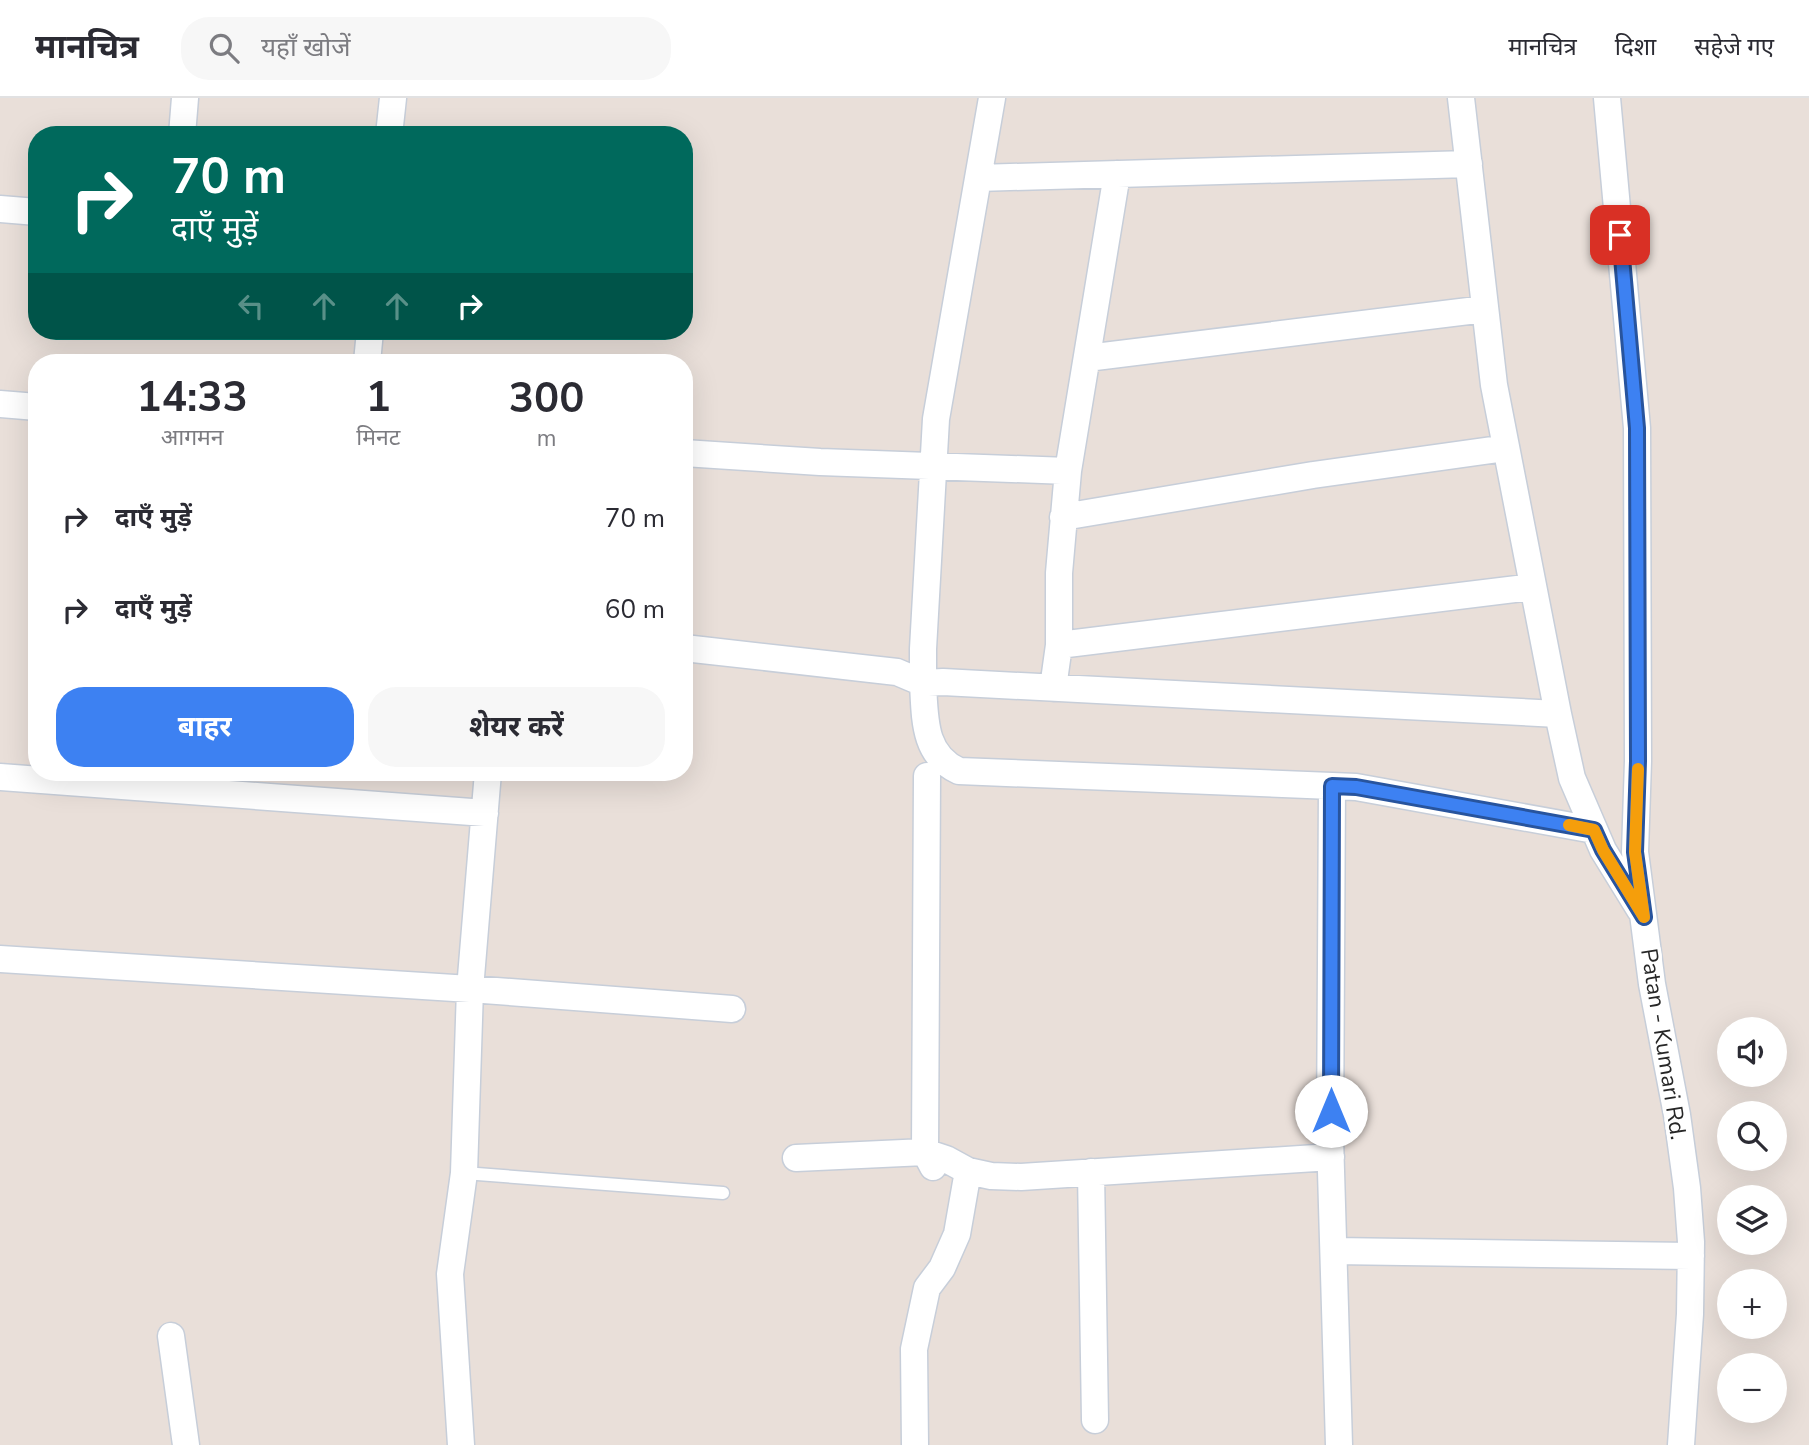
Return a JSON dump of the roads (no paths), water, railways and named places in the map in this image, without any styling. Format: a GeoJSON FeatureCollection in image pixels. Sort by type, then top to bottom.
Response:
{"type":"FeatureCollection","features":[{"type":"Feature","properties":{"kind":"street"},"geometry":{"type":"LineString","coordinates":[[183,126],[185,98]]}},
{"type":"Feature","properties":{"kind":"street"},"geometry":{"type":"LineString","coordinates":[[390,126],[393,98]]}},
{"type":"Feature","properties":{"kind":"street"},"geometry":{"type":"LineString","coordinates":[[992,98],[936,419],[923,683],[925,723],[928,738],[936,754],[947,766],[959,771],[1356,787],[1594,830]]}},
{"type":"Feature","properties":{"kind":"street"},"geometry":{"type":"LineString","coordinates":[[1461,98],[1493,386],[1572,778],[1603,850],[1644,917]]}},
{"type":"Feature","properties":{"kind":"street","name":"Patan - Kumari Rd."},"geometry":{"type":"LineString","coordinates":[[1607,98],[1637,428],[1638,761],[1635,852],[1652,984],[1677,1115],[1687,1188],[1691,1256],[1681,1445]]}},
{"type":"Feature","properties":{"kind":"street"},"geometry":{"type":"LineString","coordinates":[[978,178],[1469,164]]}},
{"type":"Feature","properties":{"kind":"street"},"geometry":{"type":"LineString","coordinates":[[1053,688],[1059,645],[1059,573],[1068,471],[1117,174]]}},
{"type":"Feature","properties":{"kind":"street"},"geometry":{"type":"LineString","coordinates":[[0,209],[28,211]]}},
{"type":"Feature","properties":{"kind":"street"},"geometry":{"type":"LineString","coordinates":[[1087,358],[1485,309]]}},
{"type":"Feature","properties":{"kind":"street"},"geometry":{"type":"LineString","coordinates":[[0,404],[28,406]]}},
{"type":"Feature","properties":{"kind":"street"},"geometry":{"type":"LineString","coordinates":[[1063,517],[1313,475],[1506,448]]}},
{"type":"Feature","properties":{"kind":"street"},"geometry":{"type":"LineString","coordinates":[[693,454],[820,462],[1068,471]]}},
{"type":"Feature","properties":{"kind":"street"},"geometry":{"type":"LineString","coordinates":[[1059,645],[1532,587]]}},
{"type":"Feature","properties":{"kind":"street"},"geometry":{"type":"LineString","coordinates":[[693,649],[897,671],[923,683],[1558,714]]}},
{"type":"Feature","properties":{"kind":"street"},"geometry":{"type":"LineString","coordinates":[[927,776],[929,1160]]}},
{"type":"Feature","properties":{"kind":"street"},"geometry":{"type":"LineString","coordinates":[[0,777],[28,779]]}},
{"type":"Feature","properties":{"kind":"street"},"geometry":{"type":"LineString","coordinates":[[54,781],[485,813]]}},
{"type":"Feature","properties":{"kind":"street"},"geometry":{"type":"LineString","coordinates":[[461,1445],[450,1274],[464,1173],[470,989],[487,781]]}},
{"type":"Feature","properties":{"kind":"street"},"geometry":{"type":"LineString","coordinates":[[1332,786],[1331,1157],[1339,1445]]}},
{"type":"Feature","properties":{"kind":"street"},"geometry":{"type":"LineString","coordinates":[[0,959],[732,1009]]}},
{"type":"Feature","properties":{"kind":"street"},"geometry":{"type":"LineString","coordinates":[[796,1158],[946,1159],[968,1171],[991,1176],[1021,1177],[1331,1157]]}},
{"type":"Feature","properties":{"kind":"street"},"geometry":{"type":"LineString","coordinates":[[915,1445],[914,1349],[927,1288],[942,1268],[957,1234],[968,1171]]}},
{"type":"Feature","properties":{"kind":"street"},"geometry":{"type":"LineString","coordinates":[[1091,1172],[1095,1420]]}},
{"type":"Feature","properties":{"kind":"street"},"geometry":{"type":"LineString","coordinates":[[1334,1251],[1691,1256]]}},
{"type":"Feature","properties":{"kind":"street"},"geometry":{"type":"LineString","coordinates":[[171,1336],[186,1445]]}},
{"type":"Feature","properties":{"kind":"lane"},"geometry":{"type":"LineString","coordinates":[[464,1173],[723,1193]]}}]}
